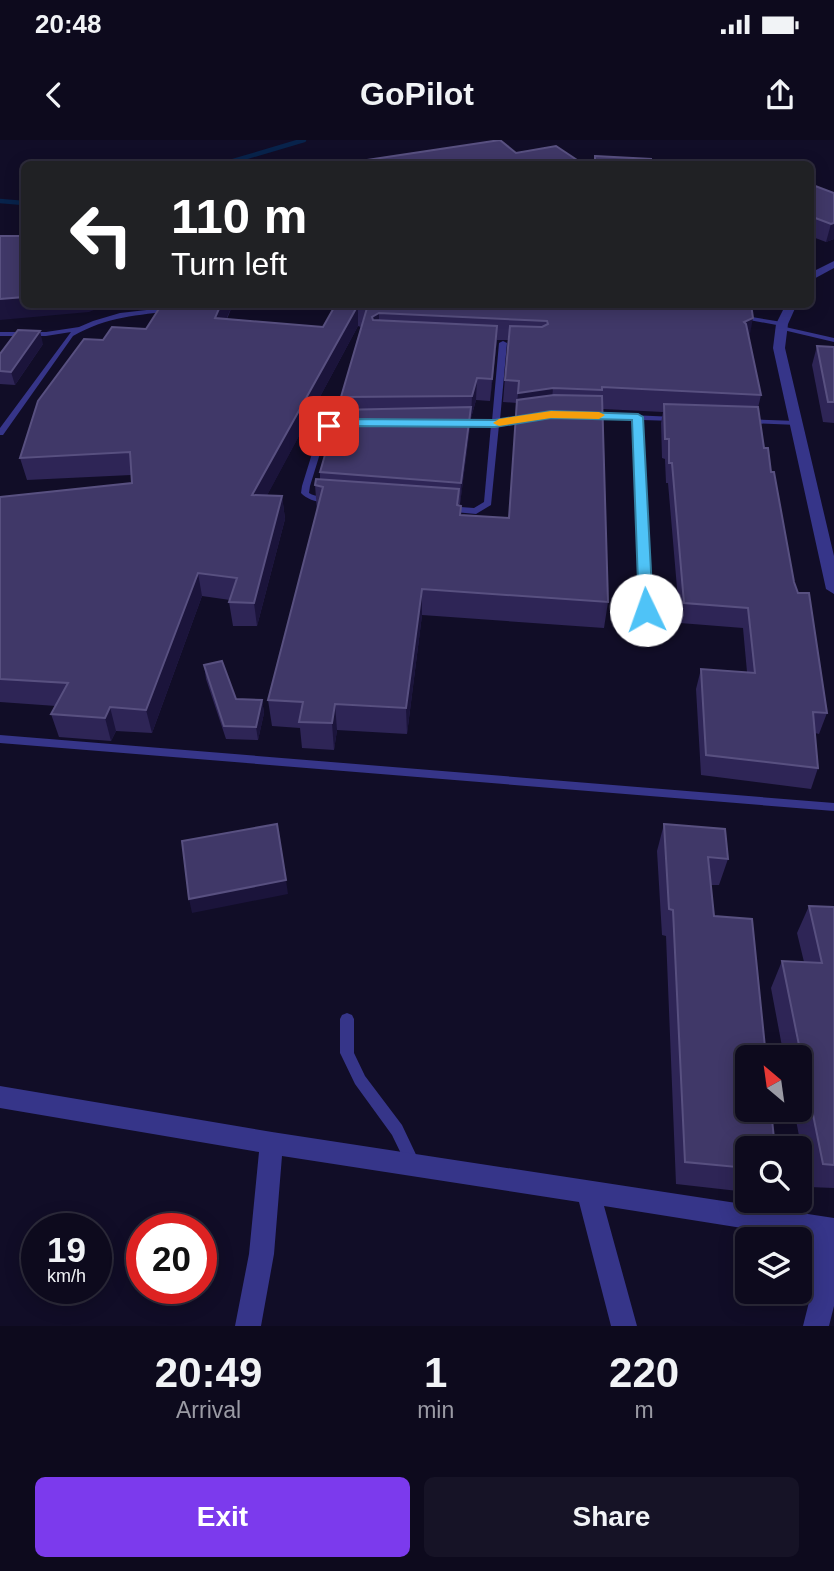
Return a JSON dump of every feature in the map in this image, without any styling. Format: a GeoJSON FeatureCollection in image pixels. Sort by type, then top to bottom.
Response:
{"type":"FeatureCollection","features":[{"type":"Feature","properties":{"kind":"street"},"geometry":{"type":"LineString","coordinates":[[814,276],[834,264]]}},
{"type":"Feature","properties":{"kind":"street"},"geometry":{"type":"LineString","coordinates":[[790,308],[782,326],[779,348],[830,549],[834,589]]}},
{"type":"Feature","properties":{"kind":"street"},"geometry":{"type":"LineString","coordinates":[[0,1097],[272,1143],[828,1229],[827,1282],[816,1326]]}},
{"type":"Feature","properties":{"kind":"street"},"geometry":{"type":"LineString","coordinates":[[248,1326],[258,1283],[265,1226],[266,1179],[272,1143]]}},
{"type":"Feature","properties":{"kind":"street"},"geometry":{"type":"LineString","coordinates":[[588,1192],[624,1326]]}},
{"type":"Feature","properties":{"kind":"lane"},"geometry":{"type":"LineString","coordinates":[[0,334],[46,334],[80,329],[120,315],[180,308]]}},
{"type":"Feature","properties":{"kind":"lane"},"geometry":{"type":"LineString","coordinates":[[732,317],[782,326],[834,340]]}},
{"type":"Feature","properties":{"kind":"lane"},"geometry":{"type":"LineString","coordinates":[[0,433],[44,369],[71,335],[80,329]]}},
{"type":"Feature","properties":{"kind":"lane"},"geometry":{"type":"LineString","coordinates":[[489,342],[515,343]]}},
{"type":"Feature","properties":{"kind":"lane"},"geometry":{"type":"LineString","coordinates":[[441,509],[476,511],[488,503],[503,343]]}},
{"type":"Feature","properties":{"kind":"lane"},"geometry":{"type":"LineString","coordinates":[[579,415],[691,419]]}},
{"type":"Feature","properties":{"kind":"lane"},"geometry":{"type":"LineString","coordinates":[[447,423],[495,423],[540,416]]}},
{"type":"Feature","properties":{"kind":"lane"},"geometry":{"type":"LineString","coordinates":[[638,417],[646,610]]}},
{"type":"Feature","properties":{"kind":"lane"},"geometry":{"type":"LineString","coordinates":[[730,421],[797,424]]}},
{"type":"Feature","properties":{"kind":"lane"},"geometry":{"type":"LineString","coordinates":[[345,501],[310,498],[305,493],[325,430],[337,424],[356,423]]}},
{"type":"Feature","properties":{"kind":"lane"},"geometry":{"type":"LineString","coordinates":[[0,739],[834,807]]}},
{"type":"Feature","properties":{"kind":"lane"},"geometry":{"type":"LineString","coordinates":[[346,1019],[347,1054],[360,1080],[397,1130],[415,1165]]}},
{"type":"Feature","properties":{"kind":"building"},"geometry":{"type":"Polygon","coordinates":[[[500,140],[516,153],[556,146],[578,161],[363,161],[500,140]]]}},
{"type":"Feature","properties":{"kind":"building"},"geometry":{"type":"Polygon","coordinates":[[[595,156],[651,159],[651,161],[595,161],[595,156]]]}},
{"type":"Feature","properties":{"kind":"building"},"geometry":{"type":"Polygon","coordinates":[[[814,186],[834,193],[834,223],[814,218],[814,186]]]}},
{"type":"Feature","properties":{"kind":"building"},"geometry":{"type":"Polygon","coordinates":[[[0,236],[21,236],[21,297],[0,299],[0,236]]]}},
{"type":"Feature","properties":{"kind":"building"},"geometry":{"type":"Polygon","coordinates":[[[159,308],[219,308],[215,318],[323,327],[334,308],[356,308],[252,495],[282,496],[254,603],[229,602],[237,578],[198,573],[146,710],[110,707],[105,718],[51,714],[68,683],[0,679],[0,497],[132,483],[130,452],[20,458],[38,401],[84,339],[103,340],[112,327],[146,329],[159,308]]]}},
{"type":"Feature","properties":{"kind":"building"},"geometry":{"type":"Polygon","coordinates":[[[367,308],[752,308],[753,318],[744,322],[761,395],[602,387],[602,390],[553,388],[518,393],[519,381],[505,380],[510,326],[542,327],[548,324],[547,321],[379,313],[372,317],[373,320],[497,326],[492,379],[477,378],[472,396],[341,397],[367,308]]]}},
{"type":"Feature","properties":{"kind":"building"},"geometry":{"type":"Polygon","coordinates":[[[18,330],[40,331],[11,372],[0,371],[0,354],[18,330]]]}},
{"type":"Feature","properties":{"kind":"building"},"geometry":{"type":"Polygon","coordinates":[[[817,346],[834,347],[834,402],[828,402],[817,346]]]}},
{"type":"Feature","properties":{"kind":"building"},"geometry":{"type":"Polygon","coordinates":[[[554,395],[602,396],[608,602],[422,589],[406,708],[335,704],[332,723],[299,722],[303,702],[268,700],[323,487],[315,485],[316,479],[459,489],[457,505],[461,506],[460,515],[509,518],[517,400],[554,395]]]}},
{"type":"Feature","properties":{"kind":"building"},"geometry":{"type":"Polygon","coordinates":[[[664,404],[758,407],[764,448],[768,448],[771,472],[774,472],[794,582],[798,593],[809,593],[827,713],[813,712],[818,768],[706,755],[701,669],[755,673],[748,608],[684,603],[672,463],[669,463],[669,439],[665,439],[664,404]]]}},
{"type":"Feature","properties":{"kind":"building"},"geometry":{"type":"Polygon","coordinates":[[[471,407],[461,483],[320,472],[338,410],[471,407]]]}},
{"type":"Feature","properties":{"kind":"building"},"geometry":{"type":"Polygon","coordinates":[[[222,661],[236,699],[262,700],[256,727],[224,726],[204,665],[222,661]]]}},
{"type":"Feature","properties":{"kind":"building"},"geometry":{"type":"Polygon","coordinates":[[[277,824],[286,880],[189,899],[182,841],[277,824]]]}},
{"type":"Feature","properties":{"kind":"building"},"geometry":{"type":"Polygon","coordinates":[[[664,824],[725,829],[728,859],[708,857],[714,916],[752,919],[765,1045],[735,1045],[735,1122],[772,1122],[774,1136],[735,1136],[735,1167],[685,1162],[673,910],[669,909],[664,824]]]}},
{"type":"Feature","properties":{"kind":"building"},"geometry":{"type":"Polygon","coordinates":[[[809,906],[834,907],[834,1165],[823,1164],[812,1110],[812,1045],[799,1045],[782,961],[822,963],[809,906]]]}},
{"type":"Feature","properties":{"kind":"waterway"},"geometry":{"type":"LineString","coordinates":[[233,161],[304,140]]}},
{"type":"Feature","properties":{"kind":"waterway"},"geometry":{"type":"LineString","coordinates":[[0,201],[21,203]]}},
{"type":"Feature","properties":{"kind":"slow traffic"},"geometry":{"type":"LineString","coordinates":[[499,423],[551,415],[599,415]]}},
{"type":"Feature","properties":{"kind":"route"},"geometry":{"type":"LineString","coordinates":[[329,426],[346,423],[495,423],[551,415],[638,417],[646,610]]}}]}
